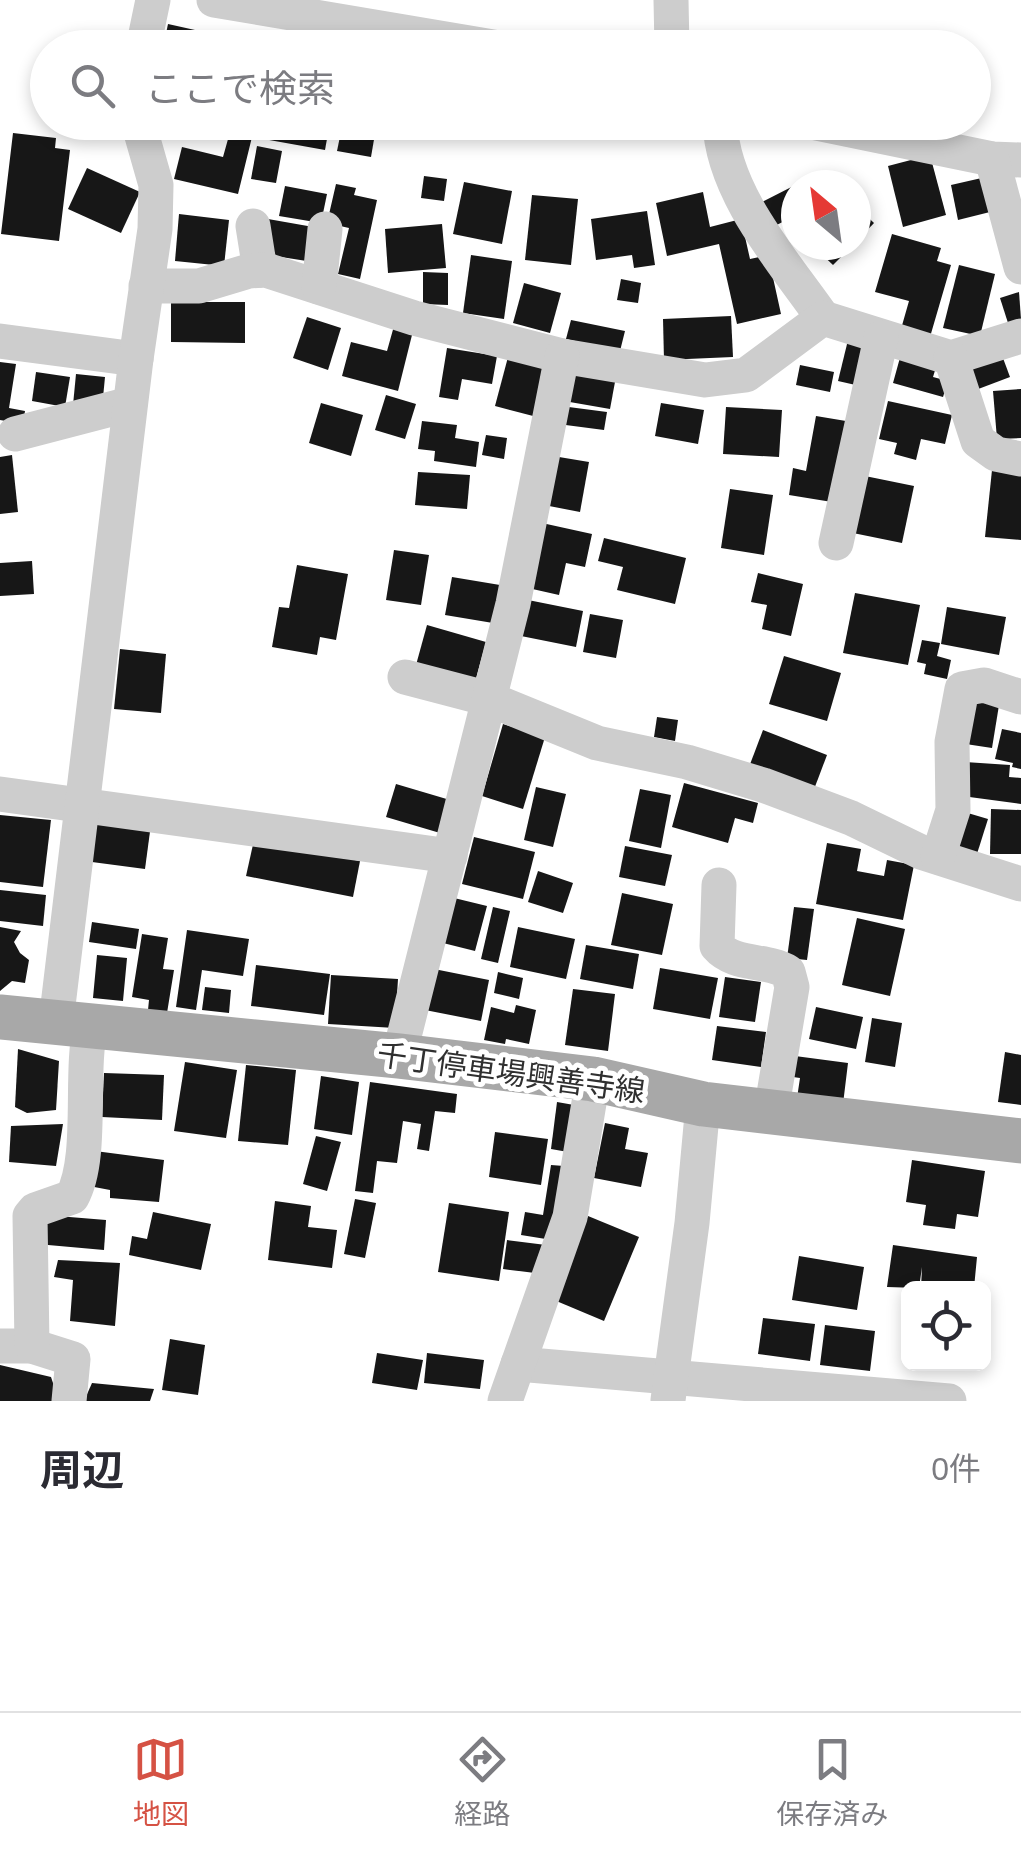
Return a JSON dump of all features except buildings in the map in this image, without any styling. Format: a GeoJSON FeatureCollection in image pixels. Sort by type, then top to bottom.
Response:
{"type":"FeatureCollection","features":[{"type":"Feature","properties":{"kind":"main road","name":"千丁停車場興善寺線"},"geometry":{"type":"LineString","coordinates":[[0,1017],[592,1079],[704,1104],[1021,1141]]}},
{"type":"Feature","properties":{"kind":"street"},"geometry":{"type":"LineString","coordinates":[[147,30],[153,0]]}},
{"type":"Feature","properties":{"kind":"street"},"geometry":{"type":"LineString","coordinates":[[214,0],[392,30]]}},
{"type":"Feature","properties":{"kind":"street"},"geometry":{"type":"LineString","coordinates":[[671,0],[672,30]]}},
{"type":"Feature","properties":{"kind":"street"},"geometry":{"type":"LineString","coordinates":[[69,1401],[73,1359],[16,1346],[30,1216],[72,1197],[82,1146],[86,1048],[74,1023],[83,806],[130,404],[155,229],[156,186],[143,140]]}},
{"type":"Feature","properties":{"kind":"street"},"geometry":{"type":"LineString","coordinates":[[720,140],[733,182],[823,318],[951,358],[1021,336]]}},
{"type":"Feature","properties":{"kind":"street"},"geometry":{"type":"LineString","coordinates":[[907,140],[1007,159],[1021,267]]}},
{"type":"Feature","properties":{"kind":"street"},"geometry":{"type":"LineString","coordinates":[[253,226],[260,270]]}},
{"type":"Feature","properties":{"kind":"street"},"geometry":{"type":"LineString","coordinates":[[318,287],[325,229]]}},
{"type":"Feature","properties":{"kind":"street"},"geometry":{"type":"LineString","coordinates":[[146,286],[199,286],[260,270],[414,318],[562,356],[704,380],[746,375],[823,318]]}},
{"type":"Feature","properties":{"kind":"street"},"geometry":{"type":"LineString","coordinates":[[836,543],[880,338]]}},
{"type":"Feature","properties":{"kind":"street"},"geometry":{"type":"LineString","coordinates":[[0,341],[136,359]]}},
{"type":"Feature","properties":{"kind":"street"},"geometry":{"type":"LineString","coordinates":[[400,1056],[514,604],[562,356]]}},
{"type":"Feature","properties":{"kind":"street"},"geometry":{"type":"LineString","coordinates":[[951,358],[978,442],[996,454],[1021,460]]}},
{"type":"Feature","properties":{"kind":"street"},"geometry":{"type":"LineString","coordinates":[[15,434],[130,404]]}},
{"type":"Feature","properties":{"kind":"street"},"geometry":{"type":"LineString","coordinates":[[404,676],[489,699],[597,743],[687,762],[764,785],[851,818],[921,852],[1021,884]]}},
{"type":"Feature","properties":{"kind":"street"},"geometry":{"type":"LineString","coordinates":[[938,857],[953,810],[952,742],[962,689],[984,685],[1021,697]]}},
{"type":"Feature","properties":{"kind":"street"},"geometry":{"type":"LineString","coordinates":[[0,794],[450,856]]}},
{"type":"Feature","properties":{"kind":"street"},"geometry":{"type":"LineString","coordinates":[[719,885],[716,946],[725,956],[777,966],[788,972],[792,988],[771,1112]]}},
{"type":"Feature","properties":{"kind":"street"},"geometry":{"type":"LineString","coordinates":[[505,1401],[570,1217],[592,1079]]}},
{"type":"Feature","properties":{"kind":"street"},"geometry":{"type":"LineString","coordinates":[[669,1389],[704,1104]]}},
{"type":"Feature","properties":{"kind":"street"},"geometry":{"type":"LineString","coordinates":[[518,1364],[669,1389],[949,1401]]}}]}
